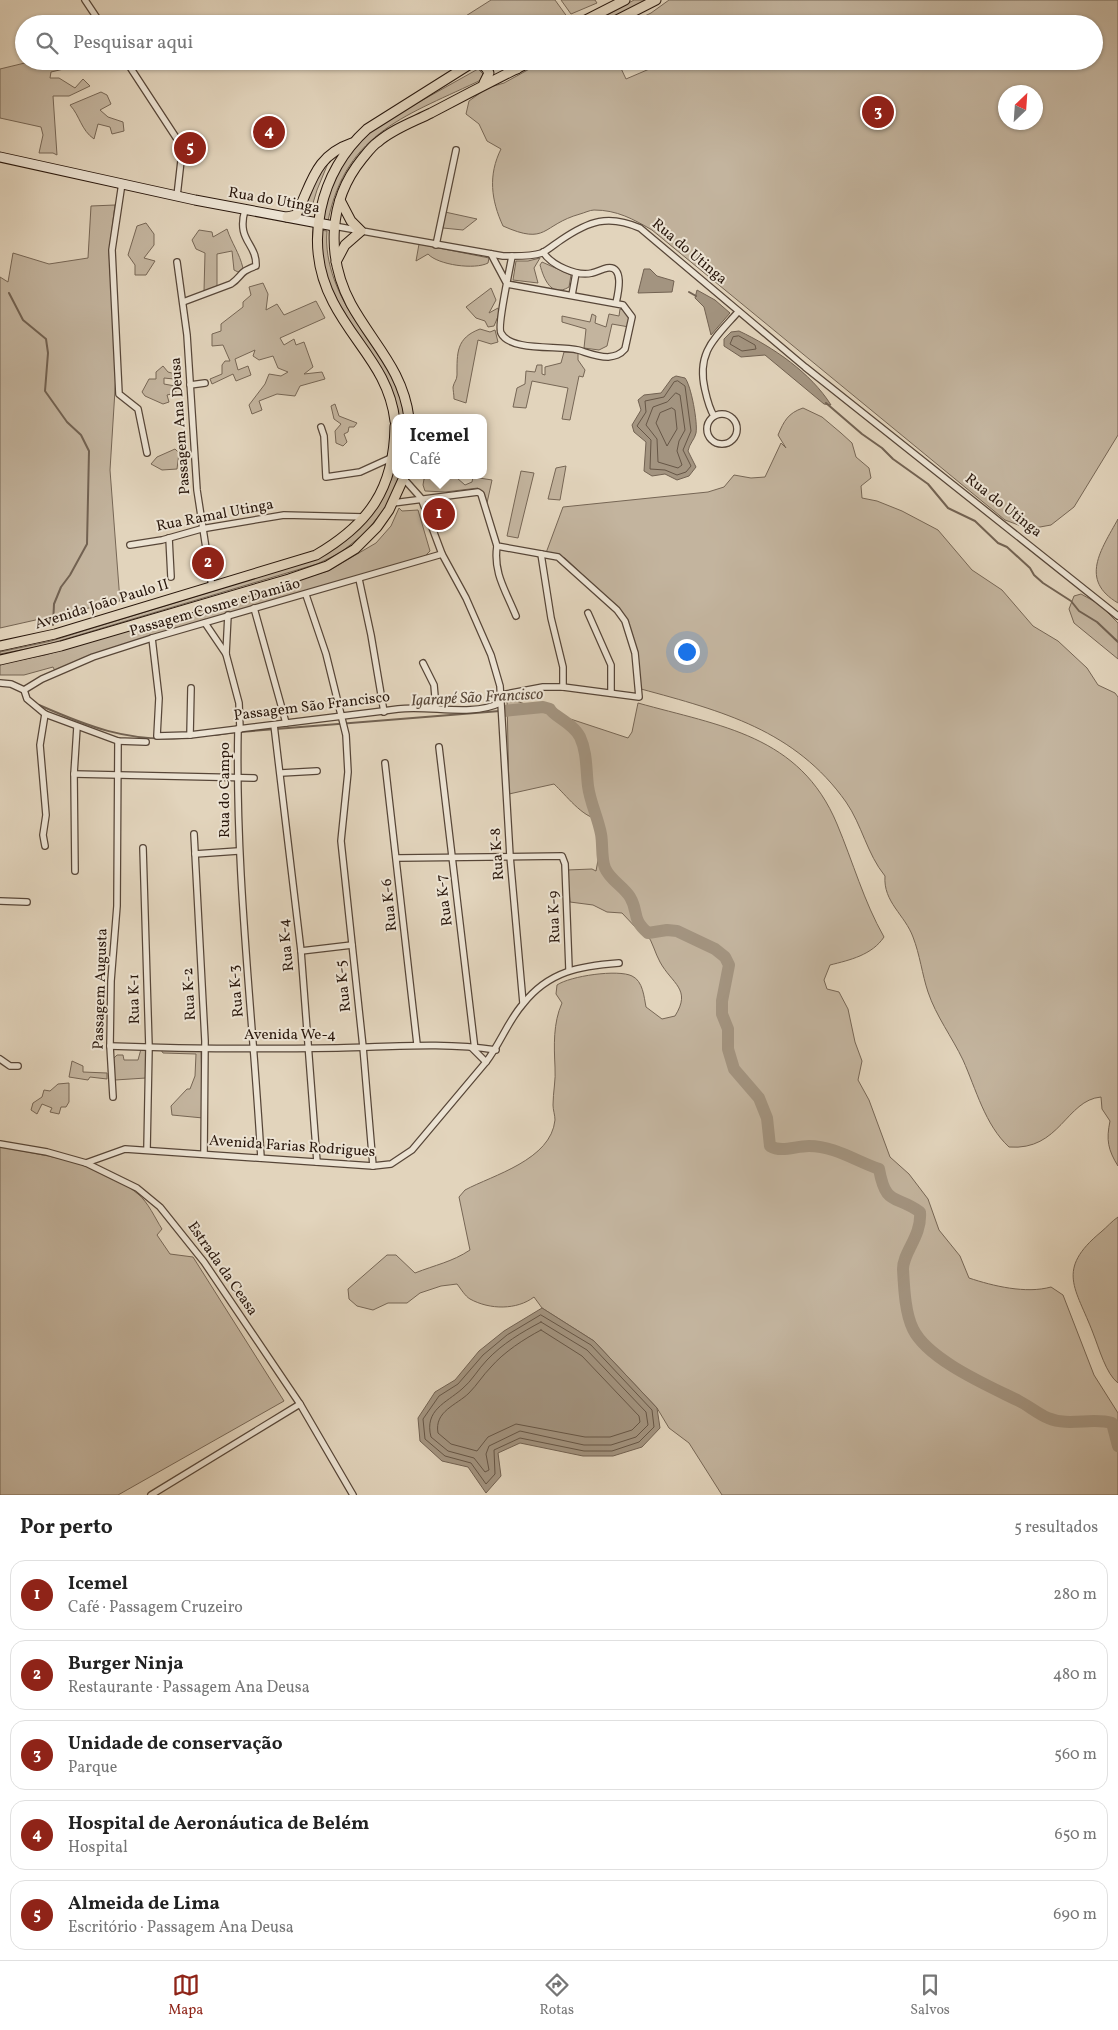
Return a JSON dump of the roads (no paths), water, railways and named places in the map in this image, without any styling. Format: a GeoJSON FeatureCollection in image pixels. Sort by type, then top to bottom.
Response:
{"type":"FeatureCollection","features":[{"type":"Feature","properties":{"kind":"main road"},"geometry":{"type":"LineString","coordinates":[[595,15],[624,0]]}},
{"type":"Feature","properties":{"kind":"main road"},"geometry":{"type":"LineString","coordinates":[[627,15],[656,0]]}},
{"type":"Feature","properties":{"kind":"main road"},"geometry":{"type":"LineString","coordinates":[[394,414],[391,396],[378,369],[332,300],[321,266],[317,223],[325,192],[352,143],[367,128],[461,70]]}},
{"type":"Feature","properties":{"kind":"main road"},"geometry":{"type":"LineString","coordinates":[[484,83],[489,73],[488,70]]}},
{"type":"Feature","properties":{"kind":"main road"},"geometry":{"type":"LineString","coordinates":[[408,414],[398,379],[388,357],[352,306],[341,281],[336,262],[334,226],[340,199],[353,170],[377,142],[484,83],[515,70]]}},
{"type":"Feature","properties":{"kind":"main road"},"geometry":{"type":"LineString","coordinates":[[288,218],[296,215],[309,183],[322,162],[338,148],[352,143]]}},
{"type":"Feature","properties":{"kind":"main road"},"geometry":{"type":"LineString","coordinates":[[336,262],[345,245],[361,230],[351,221],[340,199]]}},
{"type":"Feature","properties":{"kind":"main road"},"geometry":{"type":"LineString","coordinates":[[299,208],[304,220]]}},
{"type":"Feature","properties":{"kind":"main road","name":"Avenida João Paulo II"},"geometry":{"type":"LineString","coordinates":[[0,646],[55,634],[316,555],[342,540],[366,517],[382,492],[392,460]]}},
{"type":"Feature","properties":{"kind":"main road","name":"Avenida João Paulo II"},"geometry":{"type":"LineString","coordinates":[[0,660],[61,646],[289,579],[327,566],[346,555],[378,527],[393,503],[403,479]]}},
{"type":"Feature","properties":{"kind":"street"},"geometry":{"type":"LineString","coordinates":[[85,0],[95,15]]}},
{"type":"Feature","properties":{"kind":"street"},"geometry":{"type":"LineString","coordinates":[[132,70],[177,139],[182,152],[176,196]]}},
{"type":"Feature","properties":{"kind":"street"},"geometry":{"type":"LineString","coordinates":[[436,245],[456,150]]}},
{"type":"Feature","properties":{"kind":"street","name":"Rua do Utinga"},"geometry":{"type":"LineString","coordinates":[[0,157],[246,210],[491,254],[525,257],[543,252],[579,228],[595,222],[610,220],[629,224],[657,241],[738,312],[1118,616]]}},
{"type":"Feature","properties":{"kind":"street"},"geometry":{"type":"LineString","coordinates":[[122,184],[112,250],[119,394],[138,409],[147,453]]}},
{"type":"Feature","properties":{"kind":"street"},"geometry":{"type":"LineString","coordinates":[[183,302],[231,284],[237,281],[242,271],[256,266],[254,256],[242,230],[246,210]]}},
{"type":"Feature","properties":{"kind":"street"},"geometry":{"type":"LineString","coordinates":[[543,252],[546,257],[576,272],[592,274],[609,267],[617,271],[618,288],[616,303]]}},
{"type":"Feature","properties":{"kind":"street"},"geometry":{"type":"LineString","coordinates":[[491,254],[507,284]]}},
{"type":"Feature","properties":{"kind":"street"},"geometry":{"type":"LineString","coordinates":[[507,284],[623,305],[632,317],[625,349],[619,354],[597,356],[577,350],[520,344],[504,337],[499,330],[507,284],[512,256]]}},
{"type":"Feature","properties":{"kind":"street","name":"Passagem Ana Deusa"},"geometry":{"type":"LineString","coordinates":[[177,262],[183,302],[201,529],[212,588]]}},
{"type":"Feature","properties":{"kind":"street"},"geometry":{"type":"LineString","coordinates":[[572,295],[576,272]]}},
{"type":"Feature","properties":{"kind":"street"},"geometry":{"type":"LineString","coordinates":[[714,416],[708,403],[703,383],[703,362],[712,341],[738,312]]}},
{"type":"Feature","properties":{"kind":"street"},"geometry":{"type":"LineString","coordinates":[[190,385],[205,384]]}},
{"type":"Feature","properties":{"kind":"street"},"geometry":{"type":"LineString","coordinates":[[724,414],[733,419],[736,433],[730,441],[721,444],[709,437],[707,428],[714,416],[724,414]]}},
{"type":"Feature","properties":{"kind":"street"},"geometry":{"type":"LineString","coordinates":[[321,427],[324,436],[326,477],[360,472],[392,457]]}},
{"type":"Feature","properties":{"kind":"street"},"geometry":{"type":"LineString","coordinates":[[406,479],[422,498],[442,554],[466,598],[490,655],[501,695],[543,688],[563,687],[639,697],[635,653],[629,629],[621,615],[563,559],[497,546]]}},
{"type":"Feature","properties":{"kind":"street"},"geometry":{"type":"LineString","coordinates":[[393,503],[474,492],[481,494],[497,546],[495,558],[499,579],[516,616]]}},
{"type":"Feature","properties":{"kind":"street","name":"Rua Ramal Utinga"},"geometry":{"type":"LineString","coordinates":[[130,545],[169,538],[201,529],[284,515],[366,517]]}},
{"type":"Feature","properties":{"kind":"street"},"geometry":{"type":"LineString","coordinates":[[169,538],[171,577]]}},
{"type":"Feature","properties":{"kind":"street","name":"Passagem Cosme e Damião"},"geometry":{"type":"LineString","coordinates":[[24,690],[42,679],[93,657],[228,615],[306,595],[442,554]]}},
{"type":"Feature","properties":{"kind":"street"},"geometry":{"type":"LineString","coordinates":[[542,554],[551,618],[563,667],[563,687]]}},
{"type":"Feature","properties":{"kind":"street"},"geometry":{"type":"LineString","coordinates":[[359,579],[384,712]]}},
{"type":"Feature","properties":{"kind":"street","name":"Rua K-5"},"geometry":{"type":"LineString","coordinates":[[306,595],[326,654],[342,720],[348,772],[342,818],[343,863],[364,1047],[373,1166]]}},
{"type":"Feature","properties":{"kind":"street"},"geometry":{"type":"LineString","coordinates":[[254,608],[286,723]]}},
{"type":"Feature","properties":{"kind":"street"},"geometry":{"type":"LineString","coordinates":[[588,613],[611,665],[611,693]]}},
{"type":"Feature","properties":{"kind":"street","name":"Rua do Campo"},"geometry":{"type":"LineString","coordinates":[[228,615],[226,654],[239,703],[238,851]]}},
{"type":"Feature","properties":{"kind":"street","name":"Rua do Campo"},"geometry":{"type":"LineString","coordinates":[[205,623],[226,654]]}},
{"type":"Feature","properties":{"kind":"street","name":"Passagem São Francisco"},"geometry":{"type":"LineString","coordinates":[[152,638],[159,698],[157,736],[274,728],[286,723],[342,720],[384,712],[436,708],[470,709],[493,706],[500,708]]}},
{"type":"Feature","properties":{"kind":"street"},"geometry":{"type":"LineString","coordinates":[[423,663],[434,685],[436,708]]}},
{"type":"Feature","properties":{"kind":"street"},"geometry":{"type":"LineString","coordinates":[[0,683],[11,684],[24,690],[27,699],[45,714],[77,727],[118,741],[146,742]]}},
{"type":"Feature","properties":{"kind":"street"},"geometry":{"type":"LineString","coordinates":[[190,735],[191,688]]}},
{"type":"Feature","properties":{"kind":"street","name":"Rua K-8"},"geometry":{"type":"LineString","coordinates":[[501,695],[500,708],[510,856],[523,1004]]}},
{"type":"Feature","properties":{"kind":"street"},"geometry":{"type":"LineString","coordinates":[[45,714],[40,746],[46,815],[43,827],[45,846]]}},
{"type":"Feature","properties":{"kind":"street"},"geometry":{"type":"LineString","coordinates":[[75,871],[74,774],[77,727]]}},
{"type":"Feature","properties":{"kind":"street","name":"Rua K-4"},"geometry":{"type":"LineString","coordinates":[[274,728],[281,773],[310,1048],[317,1162]]}},
{"type":"Feature","properties":{"kind":"street","name":"Passagem Augusta"},"geometry":{"type":"LineString","coordinates":[[113,1097],[110,1046],[111,981],[118,881],[118,741]]}},
{"type":"Feature","properties":{"kind":"street","name":"Rua K-7"},"geometry":{"type":"LineString","coordinates":[[439,747],[474,1048]]}},
{"type":"Feature","properties":{"kind":"street","name":"Rua K-6"},"geometry":{"type":"LineString","coordinates":[[385,763],[398,858],[417,1044]]}},
{"type":"Feature","properties":{"kind":"street"},"geometry":{"type":"LineString","coordinates":[[281,773],[317,771]]}},
{"type":"Feature","properties":{"kind":"street"},"geometry":{"type":"LineString","coordinates":[[74,774],[254,778]]}},
{"type":"Feature","properties":{"kind":"street","name":"Rua K-2"},"geometry":{"type":"LineString","coordinates":[[194,834],[205,1048],[204,1154]]}},
{"type":"Feature","properties":{"kind":"street","name":"Rua K-1"},"geometry":{"type":"LineString","coordinates":[[144,848],[148,1047],[147,1150]]}},
{"type":"Feature","properties":{"kind":"street"},"geometry":{"type":"LineString","coordinates":[[196,854],[238,851]]}},
{"type":"Feature","properties":{"kind":"street","name":"Rua K-3"},"geometry":{"type":"LineString","coordinates":[[238,851],[255,1049],[261,1158]]}},
{"type":"Feature","properties":{"kind":"street","name":"Rua K-9"},"geometry":{"type":"LineString","coordinates":[[510,856],[559,855],[564,858],[570,969]]}},
{"type":"Feature","properties":{"kind":"street"},"geometry":{"type":"LineString","coordinates":[[398,858],[510,856]]}},
{"type":"Feature","properties":{"kind":"street"},"geometry":{"type":"LineString","coordinates":[[0,901],[27,902]]}},
{"type":"Feature","properties":{"kind":"street"},"geometry":{"type":"LineString","coordinates":[[300,951],[352,945]]}},
{"type":"Feature","properties":{"kind":"street","name":"Avenida Farias Rodrigues"},"geometry":{"type":"LineString","coordinates":[[86,1163],[125,1149],[373,1166],[391,1164],[412,1150],[496,1050],[523,1004],[546,983],[570,969],[619,963]]}},
{"type":"Feature","properties":{"kind":"street","name":"Avenida We-4"},"geometry":{"type":"LineString","coordinates":[[110,1046],[255,1049],[417,1044],[496,1050]]}},
{"type":"Feature","properties":{"kind":"street"},"geometry":{"type":"LineString","coordinates":[[474,1048],[486,1062]]}},
{"type":"Feature","properties":{"kind":"street"},"geometry":{"type":"LineString","coordinates":[[0,1059],[10,1066],[18,1066]]}},
{"type":"Feature","properties":{"kind":"street","name":"Estrada da Ceasa"},"geometry":{"type":"LineString","coordinates":[[0,1144],[47,1152],[86,1163],[137,1188],[160,1207],[204,1262],[300,1404],[353,1495]]}},
{"type":"Feature","properties":{"kind":"street"},"geometry":{"type":"LineString","coordinates":[[150,1495],[300,1404]]}},
{"type":"Feature","properties":{"kind":"water"},"geometry":{"type":"Polygon","coordinates":[[[644,269],[650,269],[657,276],[674,281],[672,292],[638,293],[644,269]]]}},
{"type":"Feature","properties":{"kind":"water"},"geometry":{"type":"Polygon","coordinates":[[[697,290],[715,300],[730,313],[711,335],[704,307],[695,298],[697,290]]]}},
{"type":"Feature","properties":{"kind":"water"},"geometry":{"type":"Polygon","coordinates":[[[739,331],[765,345],[790,362],[813,382],[831,405],[824,404],[765,355],[741,357],[724,346],[724,339],[731,332],[739,331]]]}},
{"type":"Feature","properties":{"kind":"water"},"geometry":{"type":"Polygon","coordinates":[[[676,376],[685,378],[690,388],[696,421],[695,435],[688,451],[696,467],[689,476],[677,480],[665,474],[652,476],[644,471],[646,442],[634,432],[632,425],[641,410],[638,400],[644,395],[661,393],[672,378],[676,376]]]}},
{"type":"Feature","properties":{"kind":"water"},"geometry":{"type":"Polygon","coordinates":[[[542,1308],[594,1341],[657,1408],[660,1428],[642,1447],[613,1456],[583,1456],[520,1443],[498,1453],[501,1476],[486,1493],[468,1467],[442,1461],[420,1441],[418,1418],[435,1392],[455,1380],[479,1351],[504,1331],[542,1308]]]}},
{"type":"Feature","properties":{"kind":"waterway"},"geometry":{"type":"LineString","coordinates":[[689,292],[696,296]]}},
{"type":"Feature","properties":{"kind":"waterway","name":"Igarapé São Francisco"},"geometry":{"type":"LineString","coordinates":[[9,293],[23,320],[46,339],[48,353],[45,391],[67,422],[81,435],[89,451],[87,544],[61,587],[54,604],[53,625]]}},
{"type":"Feature","properties":{"kind":"waterway"},"geometry":{"type":"LineString","coordinates":[[826,403],[893,459],[928,484],[948,508],[975,521],[998,543],[1007,547],[1043,583],[1071,601],[1079,611],[1097,622],[1118,642]]}},
{"type":"Feature","properties":{"kind":"waterway","name":"Igarapé São Francisco"},"geometry":{"type":"LineString","coordinates":[[39,705],[91,726],[125,735],[161,739],[181,738]]}},
{"type":"Feature","properties":{"kind":"waterway","name":"Igarapé São Francisco"},"geometry":{"type":"LineString","coordinates":[[504,711],[543,707],[550,709],[577,732],[585,755],[589,792],[601,834],[605,868],[630,897],[639,924],[648,933],[667,930],[677,931],[715,949],[725,957],[729,965],[722,1001],[722,1014],[728,1029],[728,1049],[734,1069],[759,1098],[767,1118],[770,1146],[779,1149],[809,1146],[827,1148],[845,1154],[879,1169],[888,1195],[920,1212],[916,1236],[906,1256],[903,1269],[905,1300],[910,1323],[921,1340],[932,1351],[960,1371],[1048,1418],[1064,1422],[1104,1421],[1112,1423],[1118,1446]]}},
{"type":"Feature","properties":{"kind":"waterway","name":"Igarapé São Francisco"},"geometry":{"type":"LineString","coordinates":[[240,732],[500,711]]}},
{"type":"Feature","properties":{"kind":"waterway","name":"Igarapé São Francisco"},"geometry":{"type":"LineString","coordinates":[[215,735],[235,732]]}},
{"type":"Feature","properties":{"kind":"place","name":"Unidade de conservação"},"geometry":{"type":"Point","coordinates":[878,112]}},
{"type":"Feature","properties":{"kind":"place","name":"Hospital de Aeronáutica de Belém"},"geometry":{"type":"Point","coordinates":[269,132]}},
{"type":"Feature","properties":{"kind":"place","name":"Almeida de Lima"},"geometry":{"type":"Point","coordinates":[190,148]}},
{"type":"Feature","properties":{"kind":"place","name":"Icemel"},"geometry":{"type":"Point","coordinates":[439,514]}},
{"type":"Feature","properties":{"kind":"place","name":"Burger Ninja"},"geometry":{"type":"Point","coordinates":[208,563]}}]}
